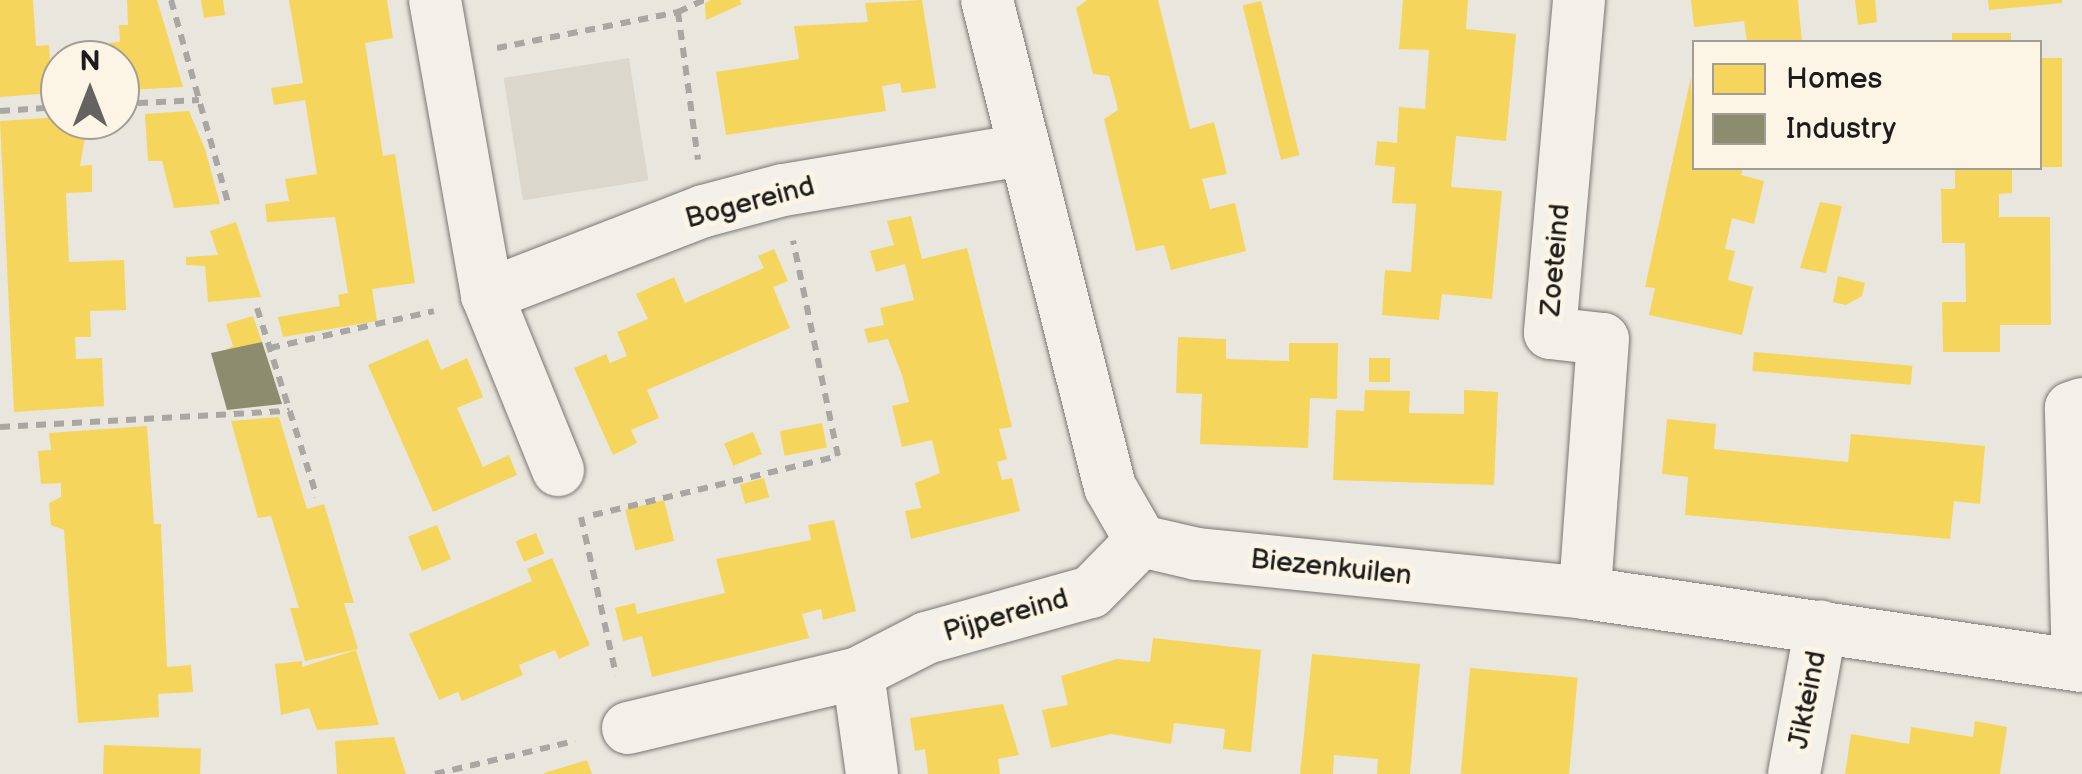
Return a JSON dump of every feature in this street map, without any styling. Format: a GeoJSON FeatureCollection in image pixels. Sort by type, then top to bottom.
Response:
{"type":"FeatureCollection","features":[{"type":"Feature","properties":{"kind":"street"},"geometry":{"type":"LineString","coordinates":[[434,0],[487,295],[558,470]]}},
{"type":"Feature","properties":{"kind":"street"},"geometry":{"type":"LineString","coordinates":[[987,0],[1110,487],[1141,541]]}},
{"type":"Feature","properties":{"kind":"street","name":"Zoeteind"},"geometry":{"type":"LineString","coordinates":[[1578,0],[1550,333],[1603,339],[1584,593]]}},
{"type":"Feature","properties":{"kind":"street","name":"Bogereind"},"geometry":{"type":"LineString","coordinates":[[487,295],[704,211],[783,190],[1023,150]]}},
{"type":"Feature","properties":{"kind":"street"},"geometry":{"type":"LineString","coordinates":[[2080,666],[2070,408],[2082,404]]}},
{"type":"Feature","properties":{"kind":"street","name":"Biezenkuilen"},"geometry":{"type":"LineString","coordinates":[[1141,541],[1196,554],[1584,593],[2080,666]]}},
{"type":"Feature","properties":{"kind":"street","name":"Pijpereind"},"geometry":{"type":"LineString","coordinates":[[628,728],[858,673],[926,638],[1091,592],[1141,541]]}},
{"type":"Feature","properties":{"kind":"street","name":"Jikteind"},"geometry":{"type":"LineString","coordinates":[[1794,774],[1822,626]]}},
{"type":"Feature","properties":{"kind":"street"},"geometry":{"type":"LineString","coordinates":[[858,673],[872,774]]}},
{"type":"Feature","properties":{"kind":"path"},"geometry":{"type":"LineString","coordinates":[[172,0],[228,207]]}},
{"type":"Feature","properties":{"kind":"path"},"geometry":{"type":"LineString","coordinates":[[443,59],[678,12],[704,0]]}},
{"type":"Feature","properties":{"kind":"path"},"geometry":{"type":"LineString","coordinates":[[678,12],[704,211]]}},
{"type":"Feature","properties":{"kind":"path"},"geometry":{"type":"LineString","coordinates":[[140,103],[199,100]]}},
{"type":"Feature","properties":{"kind":"path"},"geometry":{"type":"LineString","coordinates":[[0,111],[40,109]]}},
{"type":"Feature","properties":{"kind":"path"},"geometry":{"type":"LineString","coordinates":[[582,518],[838,456],[783,190]]}},
{"type":"Feature","properties":{"kind":"path"},"geometry":{"type":"LineString","coordinates":[[270,348],[374,330],[487,295]]}},
{"type":"Feature","properties":{"kind":"path"},"geometry":{"type":"LineString","coordinates":[[257,308],[317,498]]}},
{"type":"Feature","properties":{"kind":"path"},"geometry":{"type":"LineString","coordinates":[[0,426],[290,411]]}},
{"type":"Feature","properties":{"kind":"path"},"geometry":{"type":"LineString","coordinates":[[435,774],[628,728],[582,518],[558,470]]}},
{"type":"Feature","properties":{"kind":"shaded area"},"geometry":{"type":"Polygon","coordinates":[[[629,58],[648,180],[523,200],[504,78],[629,58]]]}},
{"type":"Feature","properties":{"kind":"building: Homes"},"geometry":{"type":"Polygon","coordinates":[[[0,0],[33,0],[36,46],[40,46],[40,94],[0,97],[0,0]]]}},
{"type":"Feature","properties":{"kind":"building: Homes"},"geometry":{"type":"Polygon","coordinates":[[[127,0],[157,0],[183,87],[140,89],[140,40],[120,40],[119,25],[128,25],[127,0]]]}},
{"type":"Feature","properties":{"kind":"building: Homes"},"geometry":{"type":"Polygon","coordinates":[[[201,0],[223,0],[225,15],[204,18],[201,0]]]}},
{"type":"Feature","properties":{"kind":"building: Homes"},"geometry":{"type":"Polygon","coordinates":[[[289,0],[387,0],[393,38],[365,43],[383,156],[395,154],[415,283],[372,289],[377,321],[283,337],[278,317],[340,306],[338,295],[348,293],[335,217],[267,222],[265,204],[289,201],[285,179],[317,174],[305,100],[274,105],[271,88],[303,83],[289,0]]]}},
{"type":"Feature","properties":{"kind":"building: Homes"},"geometry":{"type":"Polygon","coordinates":[[[740,0],[742,4],[706,20],[705,3],[740,0]]]}},
{"type":"Feature","properties":{"kind":"building: Homes"},"geometry":{"type":"Polygon","coordinates":[[[922,0],[936,88],[902,93],[900,83],[882,86],[886,111],[726,135],[716,72],[799,59],[794,26],[868,22],[865,3],[922,0]]]}},
{"type":"Feature","properties":{"kind":"building: Homes"},"geometry":{"type":"Polygon","coordinates":[[[1087,0],[1158,0],[1190,129],[1214,122],[1227,174],[1202,179],[1210,209],[1235,203],[1246,251],[1171,270],[1164,245],[1136,251],[1104,119],[1118,110],[1114,93],[1109,76],[1093,74],[1076,8],[1087,0]]]}},
{"type":"Feature","properties":{"kind":"building: Homes"},"geometry":{"type":"Polygon","coordinates":[[[1403,0],[1468,0],[1466,29],[1516,34],[1506,141],[1456,136],[1451,187],[1502,191],[1492,299],[1442,294],[1439,320],[1382,315],[1385,270],[1411,272],[1416,204],[1392,203],[1395,167],[1375,165],[1377,141],[1397,143],[1399,107],[1425,109],[1429,50],[1399,49],[1403,0]]]}},
{"type":"Feature","properties":{"kind":"building: Homes"},"geometry":{"type":"Polygon","coordinates":[[[1691,0],[1798,0],[1802,40],[1747,40],[1744,21],[1694,27],[1691,0]]]}},
{"type":"Feature","properties":{"kind":"building: Homes"},"geometry":{"type":"Polygon","coordinates":[[[1855,0],[1875,0],[1877,22],[1858,25],[1855,0]]]}},
{"type":"Feature","properties":{"kind":"building: Homes"},"geometry":{"type":"Polygon","coordinates":[[[1988,0],[2062,0],[2062,3],[1989,10],[1988,0]]]}},
{"type":"Feature","properties":{"kind":"building: Homes"},"geometry":{"type":"Polygon","coordinates":[[[1261,1],[1299,155],[1281,160],[1243,6],[1261,1]]]}},
{"type":"Feature","properties":{"kind":"building: Homes"},"geometry":{"type":"Polygon","coordinates":[[[1952,33],[2011,33],[2011,40],[1952,40],[1952,33]]]}},
{"type":"Feature","properties":{"kind":"building: Homes"},"geometry":{"type":"Polygon","coordinates":[[[2042,58],[2062,58],[2062,167],[2042,167],[2042,58]]]}},
{"type":"Feature","properties":{"kind":"building: Homes"},"geometry":{"type":"Polygon","coordinates":[[[1691,77],[1692,170],[1742,170],[1741,175],[1764,181],[1754,224],[1732,218],[1725,249],[1735,251],[1728,280],[1753,287],[1742,335],[1649,315],[1655,288],[1645,287],[1691,77]]]}},
{"type":"Feature","properties":{"kind":"building: Homes"},"geometry":{"type":"Polygon","coordinates":[[[189,111],[205,149],[220,204],[174,208],[162,161],[148,161],[145,114],[189,111]]]}},
{"type":"Feature","properties":{"kind":"building: Homes"},"geometry":{"type":"Polygon","coordinates":[[[40,118],[40,140],[85,140],[80,166],[92,165],[92,192],[66,193],[69,262],[124,260],[126,310],[90,311],[91,337],[75,337],[76,359],[102,358],[104,406],[14,412],[0,121],[40,118]]]}},
{"type":"Feature","properties":{"kind":"building: Homes"},"geometry":{"type":"Polygon","coordinates":[[[1955,170],[2012,170],[2012,193],[1999,194],[1999,217],[2050,217],[2051,325],[2000,325],[2000,352],[1943,352],[1942,302],[1966,302],[1965,243],[1942,243],[1941,189],[1955,189],[1955,170]]]}},
{"type":"Feature","properties":{"kind":"building: Homes"},"geometry":{"type":"Polygon","coordinates":[[[1820,202],[1842,206],[1826,273],[1800,268],[1820,202]]]}},
{"type":"Feature","properties":{"kind":"building: Homes"},"geometry":{"type":"Polygon","coordinates":[[[911,216],[922,259],[967,248],[1012,427],[999,429],[1007,459],[997,462],[1002,480],[1012,478],[1020,511],[911,539],[905,511],[921,508],[915,483],[940,473],[932,440],[902,447],[892,406],[909,402],[902,375],[888,339],[868,343],[864,329],[884,325],[880,308],[914,300],[905,264],[876,272],[870,251],[894,245],[887,221],[911,216]]]}},
{"type":"Feature","properties":{"kind":"building: Homes"},"geometry":{"type":"Polygon","coordinates":[[[236,222],[261,297],[208,302],[205,266],[186,265],[186,257],[218,255],[210,231],[236,222]]]}},
{"type":"Feature","properties":{"kind":"building: Homes"},"geometry":{"type":"Polygon","coordinates":[[[774,249],[788,281],[773,287],[790,328],[647,390],[659,418],[631,430],[637,443],[613,455],[574,368],[606,354],[610,363],[627,356],[617,332],[648,319],[636,294],[674,277],[685,303],[764,268],[758,256],[774,249]]]}},
{"type":"Feature","properties":{"kind":"building: Homes"},"geometry":{"type":"Polygon","coordinates":[[[1838,276],[1865,283],[1862,296],[1846,305],[1833,302],[1838,276]]]}},
{"type":"Feature","properties":{"kind":"building: Homes"},"geometry":{"type":"Polygon","coordinates":[[[253,316],[262,342],[223,351],[233,346],[226,324],[253,316]]]}},
{"type":"Feature","properties":{"kind":"building: Homes"},"geometry":{"type":"Polygon","coordinates":[[[1178,337],[1226,339],[1226,359],[1289,361],[1289,343],[1338,343],[1337,399],[1310,398],[1308,448],[1200,444],[1202,394],[1176,393],[1178,337]]]}},
{"type":"Feature","properties":{"kind":"building: Homes"},"geometry":{"type":"Polygon","coordinates":[[[428,339],[441,370],[467,358],[483,397],[457,408],[483,467],[509,455],[517,475],[433,512],[368,365],[428,339]]]}},
{"type":"Feature","properties":{"kind":"building: Homes"},"geometry":{"type":"Polygon","coordinates":[[[1754,352],[1912,366],[1911,385],[1752,371],[1754,352]]]}},
{"type":"Feature","properties":{"kind":"building: Homes"},"geometry":{"type":"Polygon","coordinates":[[[1369,358],[1390,358],[1390,382],[1369,382],[1369,358]]]}},
{"type":"Feature","properties":{"kind":"building: Homes"},"geometry":{"type":"Polygon","coordinates":[[[1365,390],[1410,391],[1409,413],[1464,414],[1464,390],[1498,392],[1494,485],[1333,480],[1336,410],[1364,411],[1365,390]]]}},
{"type":"Feature","properties":{"kind":"building: Homes"},"geometry":{"type":"Polygon","coordinates":[[[279,417],[307,509],[324,504],[354,603],[344,603],[358,649],[305,661],[290,608],[299,608],[271,516],[258,518],[231,421],[279,417]]]}},
{"type":"Feature","properties":{"kind":"building: Homes"},"geometry":{"type":"Polygon","coordinates":[[[1667,419],[1716,424],[1714,449],[1848,462],[1851,434],[1985,446],[1980,504],[1954,501],[1950,539],[1685,515],[1688,477],[1662,474],[1667,419]]]}},
{"type":"Feature","properties":{"kind":"building: Homes"},"geometry":{"type":"Polygon","coordinates":[[[822,423],[827,448],[785,456],[780,431],[822,423]]]}},
{"type":"Feature","properties":{"kind":"building: Homes"},"geometry":{"type":"Polygon","coordinates":[[[147,426],[154,524],[161,524],[167,667],[191,665],[193,692],[158,694],[159,717],[78,723],[64,530],[51,525],[49,503],[61,497],[61,483],[41,484],[38,451],[51,450],[49,433],[147,426]]]}},
{"type":"Feature","properties":{"kind":"building: Homes"},"geometry":{"type":"Polygon","coordinates":[[[753,432],[762,454],[733,466],[724,444],[753,432]]]}},
{"type":"Feature","properties":{"kind":"building: Homes"},"geometry":{"type":"Polygon","coordinates":[[[764,478],[769,497],[745,504],[740,484],[764,478]]]}},
{"type":"Feature","properties":{"kind":"building: Homes"},"geometry":{"type":"Polygon","coordinates":[[[664,500],[674,541],[635,550],[625,510],[664,500]]]}},
{"type":"Feature","properties":{"kind":"building: Homes"},"geometry":{"type":"Polygon","coordinates":[[[834,520],[856,611],[823,620],[821,609],[802,614],[809,638],[652,677],[642,636],[623,641],[615,608],[635,603],[637,614],[725,593],[716,559],[811,540],[808,525],[834,520]]]}},
{"type":"Feature","properties":{"kind":"building: Homes"},"geometry":{"type":"Polygon","coordinates":[[[437,525],[451,559],[422,571],[408,537],[437,525]]]}},
{"type":"Feature","properties":{"kind":"building: Homes"},"geometry":{"type":"Polygon","coordinates":[[[536,533],[544,553],[524,562],[516,541],[536,533]]]}},
{"type":"Feature","properties":{"kind":"building: Homes"},"geometry":{"type":"Polygon","coordinates":[[[552,558],[590,645],[559,659],[555,650],[519,665],[523,675],[462,701],[458,692],[439,700],[409,634],[532,581],[527,569],[552,558]]]}},
{"type":"Feature","properties":{"kind":"building: Homes"},"geometry":{"type":"Polygon","coordinates":[[[1153,638],[1261,650],[1251,752],[1223,749],[1225,729],[1174,723],[1171,744],[1111,734],[1051,748],[1042,710],[1068,705],[1061,676],[1117,659],[1150,662],[1153,638]]]}},
{"type":"Feature","properties":{"kind":"building: Homes"},"geometry":{"type":"Polygon","coordinates":[[[356,650],[379,725],[317,730],[309,708],[281,715],[275,664],[302,661],[302,667],[356,650]]]}},
{"type":"Feature","properties":{"kind":"building: Homes"},"geometry":{"type":"Polygon","coordinates":[[[1312,654],[1420,664],[1410,774],[1377,774],[1378,759],[1334,755],[1333,774],[1300,774],[1312,654]]]}},
{"type":"Feature","properties":{"kind":"building: Homes"},"geometry":{"type":"Polygon","coordinates":[[[1470,668],[1578,677],[1569,774],[1461,774],[1470,668]]]}},
{"type":"Feature","properties":{"kind":"building: Homes"},"geometry":{"type":"Polygon","coordinates":[[[1003,704],[1019,755],[998,759],[1000,774],[928,774],[925,749],[915,751],[910,718],[1003,704]]]}},
{"type":"Feature","properties":{"kind":"building: Homes"},"geometry":{"type":"Polygon","coordinates":[[[1975,721],[2007,727],[2000,774],[1845,774],[1851,734],[1909,744],[1911,727],[1973,737],[1975,721]]]}},
{"type":"Feature","properties":{"kind":"building: Homes"},"geometry":{"type":"Polygon","coordinates":[[[394,737],[406,774],[337,774],[335,741],[394,737]]]}},
{"type":"Feature","properties":{"kind":"building: Homes"},"geometry":{"type":"Polygon","coordinates":[[[104,745],[201,748],[200,774],[103,774],[104,745]]]}},
{"type":"Feature","properties":{"kind":"building: Homes"},"geometry":{"type":"Polygon","coordinates":[[[587,760],[592,774],[544,774],[544,773],[587,760]]]}},
{"type":"Feature","properties":{"kind":"building: Industry"},"geometry":{"type":"Polygon","coordinates":[[[262,342],[282,404],[227,410],[211,353],[262,342]]]}}]}
